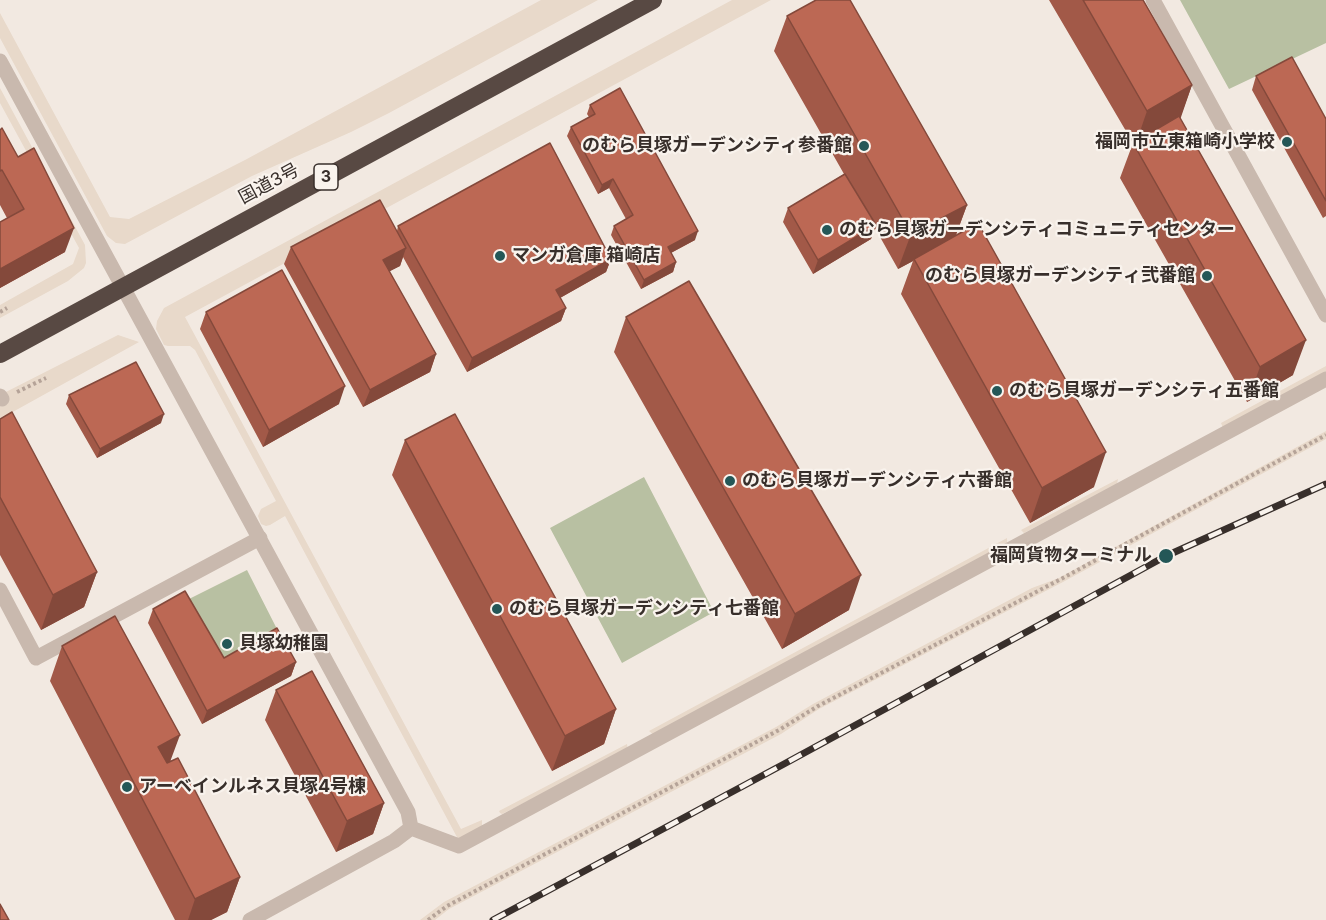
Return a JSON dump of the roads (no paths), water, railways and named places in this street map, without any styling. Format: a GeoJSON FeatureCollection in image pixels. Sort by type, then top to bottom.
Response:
{"type":"FeatureCollection","features":[{"type":"Feature","properties":{"kind":"highway","name":"国道3号"},"geometry":{"type":"LineString","coordinates":[[0,354],[653,0]]}},
{"type":"Feature","properties":{"kind":"street"},"geometry":{"type":"LineString","coordinates":[[1153,0],[1326,315]]}},
{"type":"Feature","properties":{"kind":"street"},"geometry":{"type":"LineString","coordinates":[[0,61],[408,812],[411,828]]}},
{"type":"Feature","properties":{"kind":"street"},"geometry":{"type":"LineString","coordinates":[[411,828],[459,846],[1326,379]]}},
{"type":"Feature","properties":{"kind":"street"},"geometry":{"type":"LineString","coordinates":[[0,590],[36,657],[260,538]]}},
{"type":"Feature","properties":{"kind":"street"},"geometry":{"type":"LineString","coordinates":[[250,920],[394,841],[411,828]]}},
{"type":"Feature","properties":{"kind":"railway"},"geometry":{"type":"LineString","coordinates":[[493,920],[1166,556],[1326,484]]}},
{"type":"Feature","properties":{"kind":"place","name":"福岡市立東箱崎小学校"},"geometry":{"type":"Point","coordinates":[1287,142]}},
{"type":"Feature","properties":{"kind":"place","name":"のむら貝塚ガーデンシティ参番館"},"geometry":{"type":"Point","coordinates":[864,146]}},
{"type":"Feature","properties":{"kind":"place","name":"のむら貝塚ガーデンシティコミュニティセンター"},"geometry":{"type":"Point","coordinates":[827,230]}},
{"type":"Feature","properties":{"kind":"place","name":"マンガ倉庫 箱崎店"},"geometry":{"type":"Point","coordinates":[500,256]}},
{"type":"Feature","properties":{"kind":"place","name":"のむら貝塚ガーデンシティ弐番館"},"geometry":{"type":"Point","coordinates":[1207,276]}},
{"type":"Feature","properties":{"kind":"place","name":"のむら貝塚ガーデンシティ五番館"},"geometry":{"type":"Point","coordinates":[997,391]}},
{"type":"Feature","properties":{"kind":"place","name":"のむら貝塚ガーデンシティ六番館"},"geometry":{"type":"Point","coordinates":[730,481]}},
{"type":"Feature","properties":{"kind":"place","name":"福岡貨物ターミナル"},"geometry":{"type":"Point","coordinates":[1166,556]}},
{"type":"Feature","properties":{"kind":"place","name":"のむら貝塚ガーデンシティ七番館"},"geometry":{"type":"Point","coordinates":[497,609]}},
{"type":"Feature","properties":{"kind":"place","name":"貝塚幼稚園"},"geometry":{"type":"Point","coordinates":[227,644]}},
{"type":"Feature","properties":{"kind":"place","name":"アーベインルネス貝塚4号棟"},"geometry":{"type":"Point","coordinates":[127,787]}}]}
